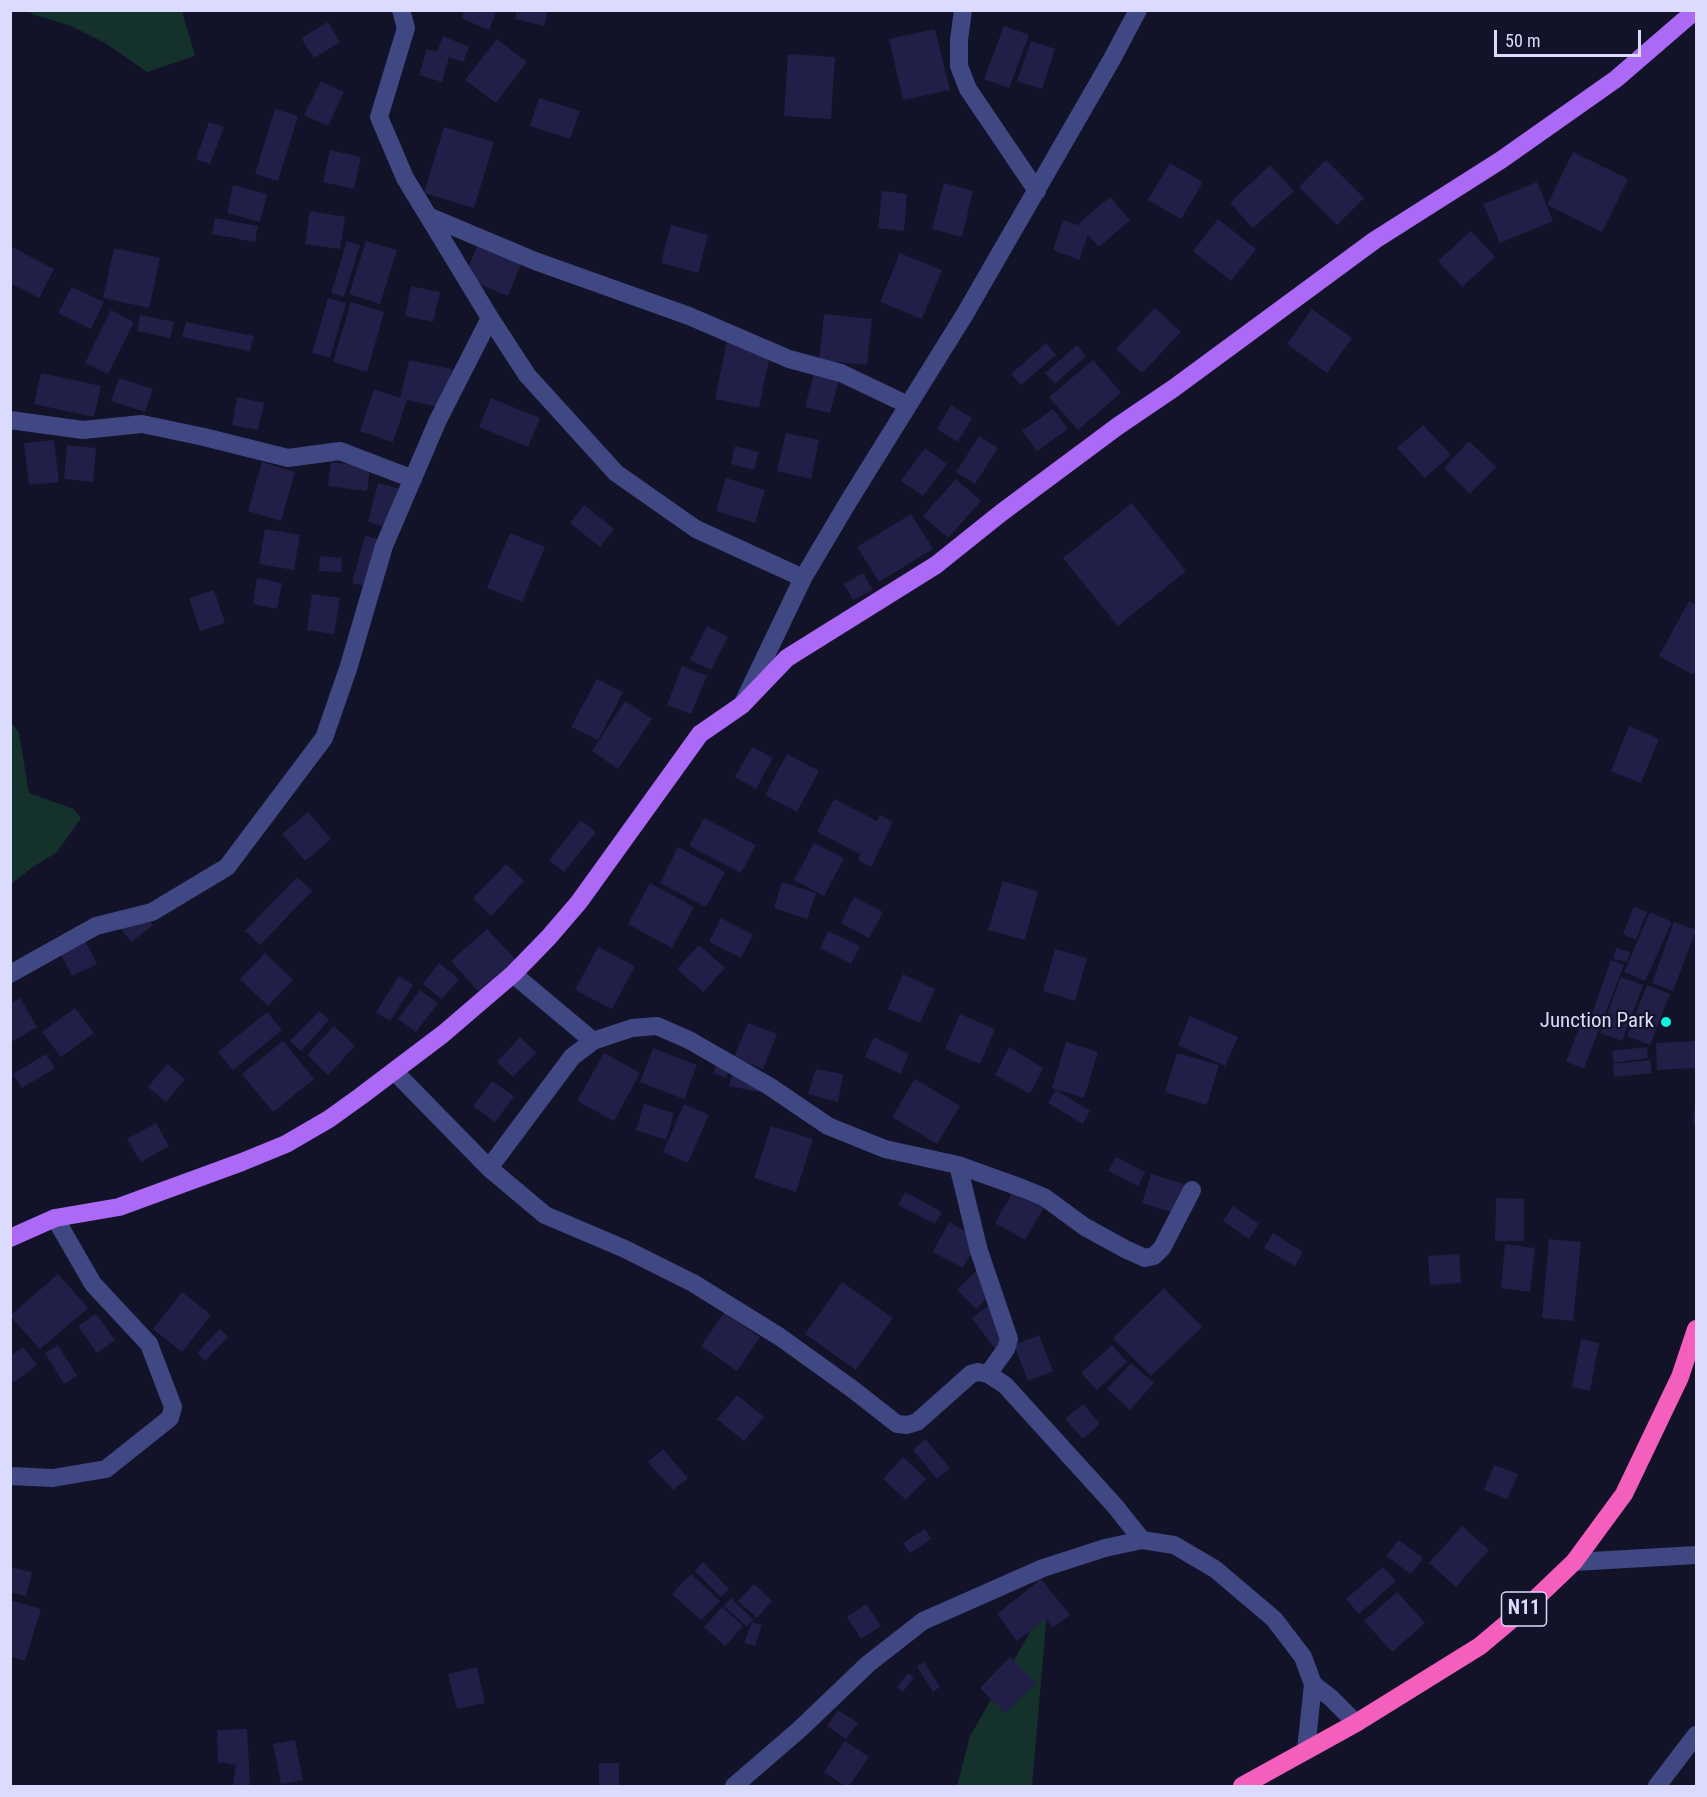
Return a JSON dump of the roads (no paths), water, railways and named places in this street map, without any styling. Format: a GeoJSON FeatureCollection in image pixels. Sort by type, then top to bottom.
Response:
{"type":"FeatureCollection","features":[{"type":"Feature","properties":{"kind":"highway","name":"N11"},"geometry":{"type":"LineString","coordinates":[[1242,1786],[1356,1723],[1480,1646],[1530,1604],[1574,1562],[1624,1494],[1680,1377],[1696,1329]]}},
{"type":"Feature","properties":{"kind":"main road"},"geometry":{"type":"LineString","coordinates":[[10,1238],[55,1218],[120,1207],[177,1187],[286,1144],[329,1119],[443,1034],[513,974],[579,902],[700,734],[742,705],[787,658],[936,566],[1001,513],[1118,426],[1174,388],[1375,240],[1501,160],[1616,79],[1696,10]]}},
{"type":"Feature","properties":{"kind":"street"},"geometry":{"type":"LineString","coordinates":[[401,10],[406,28],[379,117],[405,178],[527,375],[616,473],[696,528],[803,578]]}},
{"type":"Feature","properties":{"kind":"street"},"geometry":{"type":"LineString","coordinates":[[963,10],[959,40],[959,66],[968,89],[1037,191]]}},
{"type":"Feature","properties":{"kind":"street"},"geometry":{"type":"LineString","coordinates":[[742,705],[803,578],[965,314],[1138,10]]}},
{"type":"Feature","properties":{"kind":"street"},"geometry":{"type":"LineString","coordinates":[[428,216],[535,261],[689,316],[789,359],[841,373],[908,405]]}},
{"type":"Feature","properties":{"kind":"street"},"geometry":{"type":"LineString","coordinates":[[10,974],[96,926],[152,912],[227,867],[324,738],[348,669],[384,546],[438,420],[490,318]]}},
{"type":"Feature","properties":{"kind":"street"},"geometry":{"type":"LineString","coordinates":[[10,420],[82,430],[142,424],[204,436],[288,458],[340,451],[413,479]]}},
{"type":"Feature","properties":{"kind":"street"},"geometry":{"type":"LineString","coordinates":[[513,974],[593,1041]]}},
{"type":"Feature","properties":{"kind":"street"},"geometry":{"type":"LineString","coordinates":[[489,1168],[572,1057],[593,1041],[632,1028],[657,1026],[689,1040],[759,1080],[828,1126],[885,1149],[958,1165],[1044,1197],[1085,1227],[1145,1258],[1154,1256],[1162,1248],[1192,1190]]}},
{"type":"Feature","properties":{"kind":"street"},"geometry":{"type":"LineString","coordinates":[[394,1071],[489,1168],[545,1215],[625,1249],[693,1283],[780,1337],[897,1424],[907,1425],[917,1422],[971,1374],[978,1372],[988,1374],[1005,1385],[1115,1506],[1142,1540]]}},
{"type":"Feature","properties":{"kind":"street"},"geometry":{"type":"LineString","coordinates":[[958,1165],[979,1251],[1009,1339],[1006,1349],[988,1374]]}},
{"type":"Feature","properties":{"kind":"street"},"geometry":{"type":"LineString","coordinates":[[10,1476],[53,1478],[106,1469],[170,1418],[173,1407],[149,1344],[93,1284],[55,1218]]}},
{"type":"Feature","properties":{"kind":"street"},"geometry":{"type":"LineString","coordinates":[[734,1786],[800,1729],[867,1664],[922,1621],[1043,1568],[1105,1548],[1142,1540],[1174,1545],[1215,1569],[1274,1619],[1303,1657],[1313,1684],[1306,1750]]}},
{"type":"Feature","properties":{"kind":"street"},"geometry":{"type":"LineString","coordinates":[[1574,1562],[1696,1555]]}},
{"type":"Feature","properties":{"kind":"street"},"geometry":{"type":"LineString","coordinates":[[1313,1684],[1356,1723]]}},
{"type":"Feature","properties":{"kind":"street"},"geometry":{"type":"LineString","coordinates":[[1657,1786],[1696,1734]]}},
{"type":"Feature","properties":{"kind":"place","name":"Junction Park"},"geometry":{"type":"Point","coordinates":[1666,1022]}}]}
